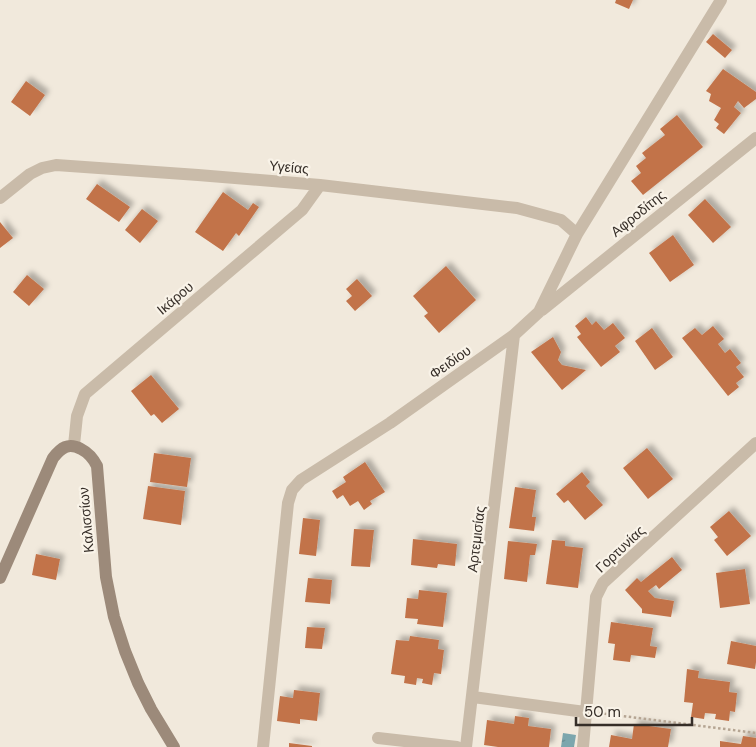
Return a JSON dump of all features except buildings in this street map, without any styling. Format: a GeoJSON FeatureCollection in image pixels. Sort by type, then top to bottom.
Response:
{"type":"FeatureCollection","features":[{"type":"Feature","properties":{"kind":"main road"},"geometry":{"type":"LineString","coordinates":[[0,578],[53,458],[64,447],[74,445]]}},
{"type":"Feature","properties":{"kind":"main road","name":"Καλισσίων"},"geometry":{"type":"LineString","coordinates":[[74,445],[93,457],[97,466],[106,578],[114,617],[125,651],[142,692],[174,747]]}},
{"type":"Feature","properties":{"kind":"street","name":"Φειδίου"},"geometry":{"type":"LineString","coordinates":[[263,747],[288,503],[292,490],[301,480],[390,423],[514,335],[540,312],[577,234],[721,0]]}},
{"type":"Feature","properties":{"kind":"street","name":"Αφροδίτης"},"geometry":{"type":"LineString","coordinates":[[540,312],[756,138]]}},
{"type":"Feature","properties":{"kind":"street","name":"Υγείας"},"geometry":{"type":"LineString","coordinates":[[0,198],[30,174],[42,168],[56,165],[320,185],[517,208],[561,220],[577,234]]}},
{"type":"Feature","properties":{"kind":"street","name":"Ικάρου"},"geometry":{"type":"LineString","coordinates":[[74,445],[77,416],[85,394],[302,210],[320,185]]}},
{"type":"Feature","properties":{"kind":"street","name":"Αρτεμισίας"},"geometry":{"type":"LineString","coordinates":[[466,747],[514,335]]}},
{"type":"Feature","properties":{"kind":"street","name":"Γορτυνίας"},"geometry":{"type":"LineString","coordinates":[[583,747],[596,597],[603,583],[756,443]]}},
{"type":"Feature","properties":{"kind":"street"},"geometry":{"type":"LineString","coordinates":[[473,697],[585,712]]}},
{"type":"Feature","properties":{"kind":"street"},"geometry":{"type":"LineString","coordinates":[[378,738],[457,747]]}},
{"type":"Feature","properties":{"kind":"path"},"geometry":{"type":"LineString","coordinates":[[585,712],[756,734]]}},
{"type":"Feature","properties":{"kind":"water"},"geometry":{"type":"Polygon","coordinates":[[[563,733],[576,735],[574,747],[561,747],[563,733]]]}}]}
